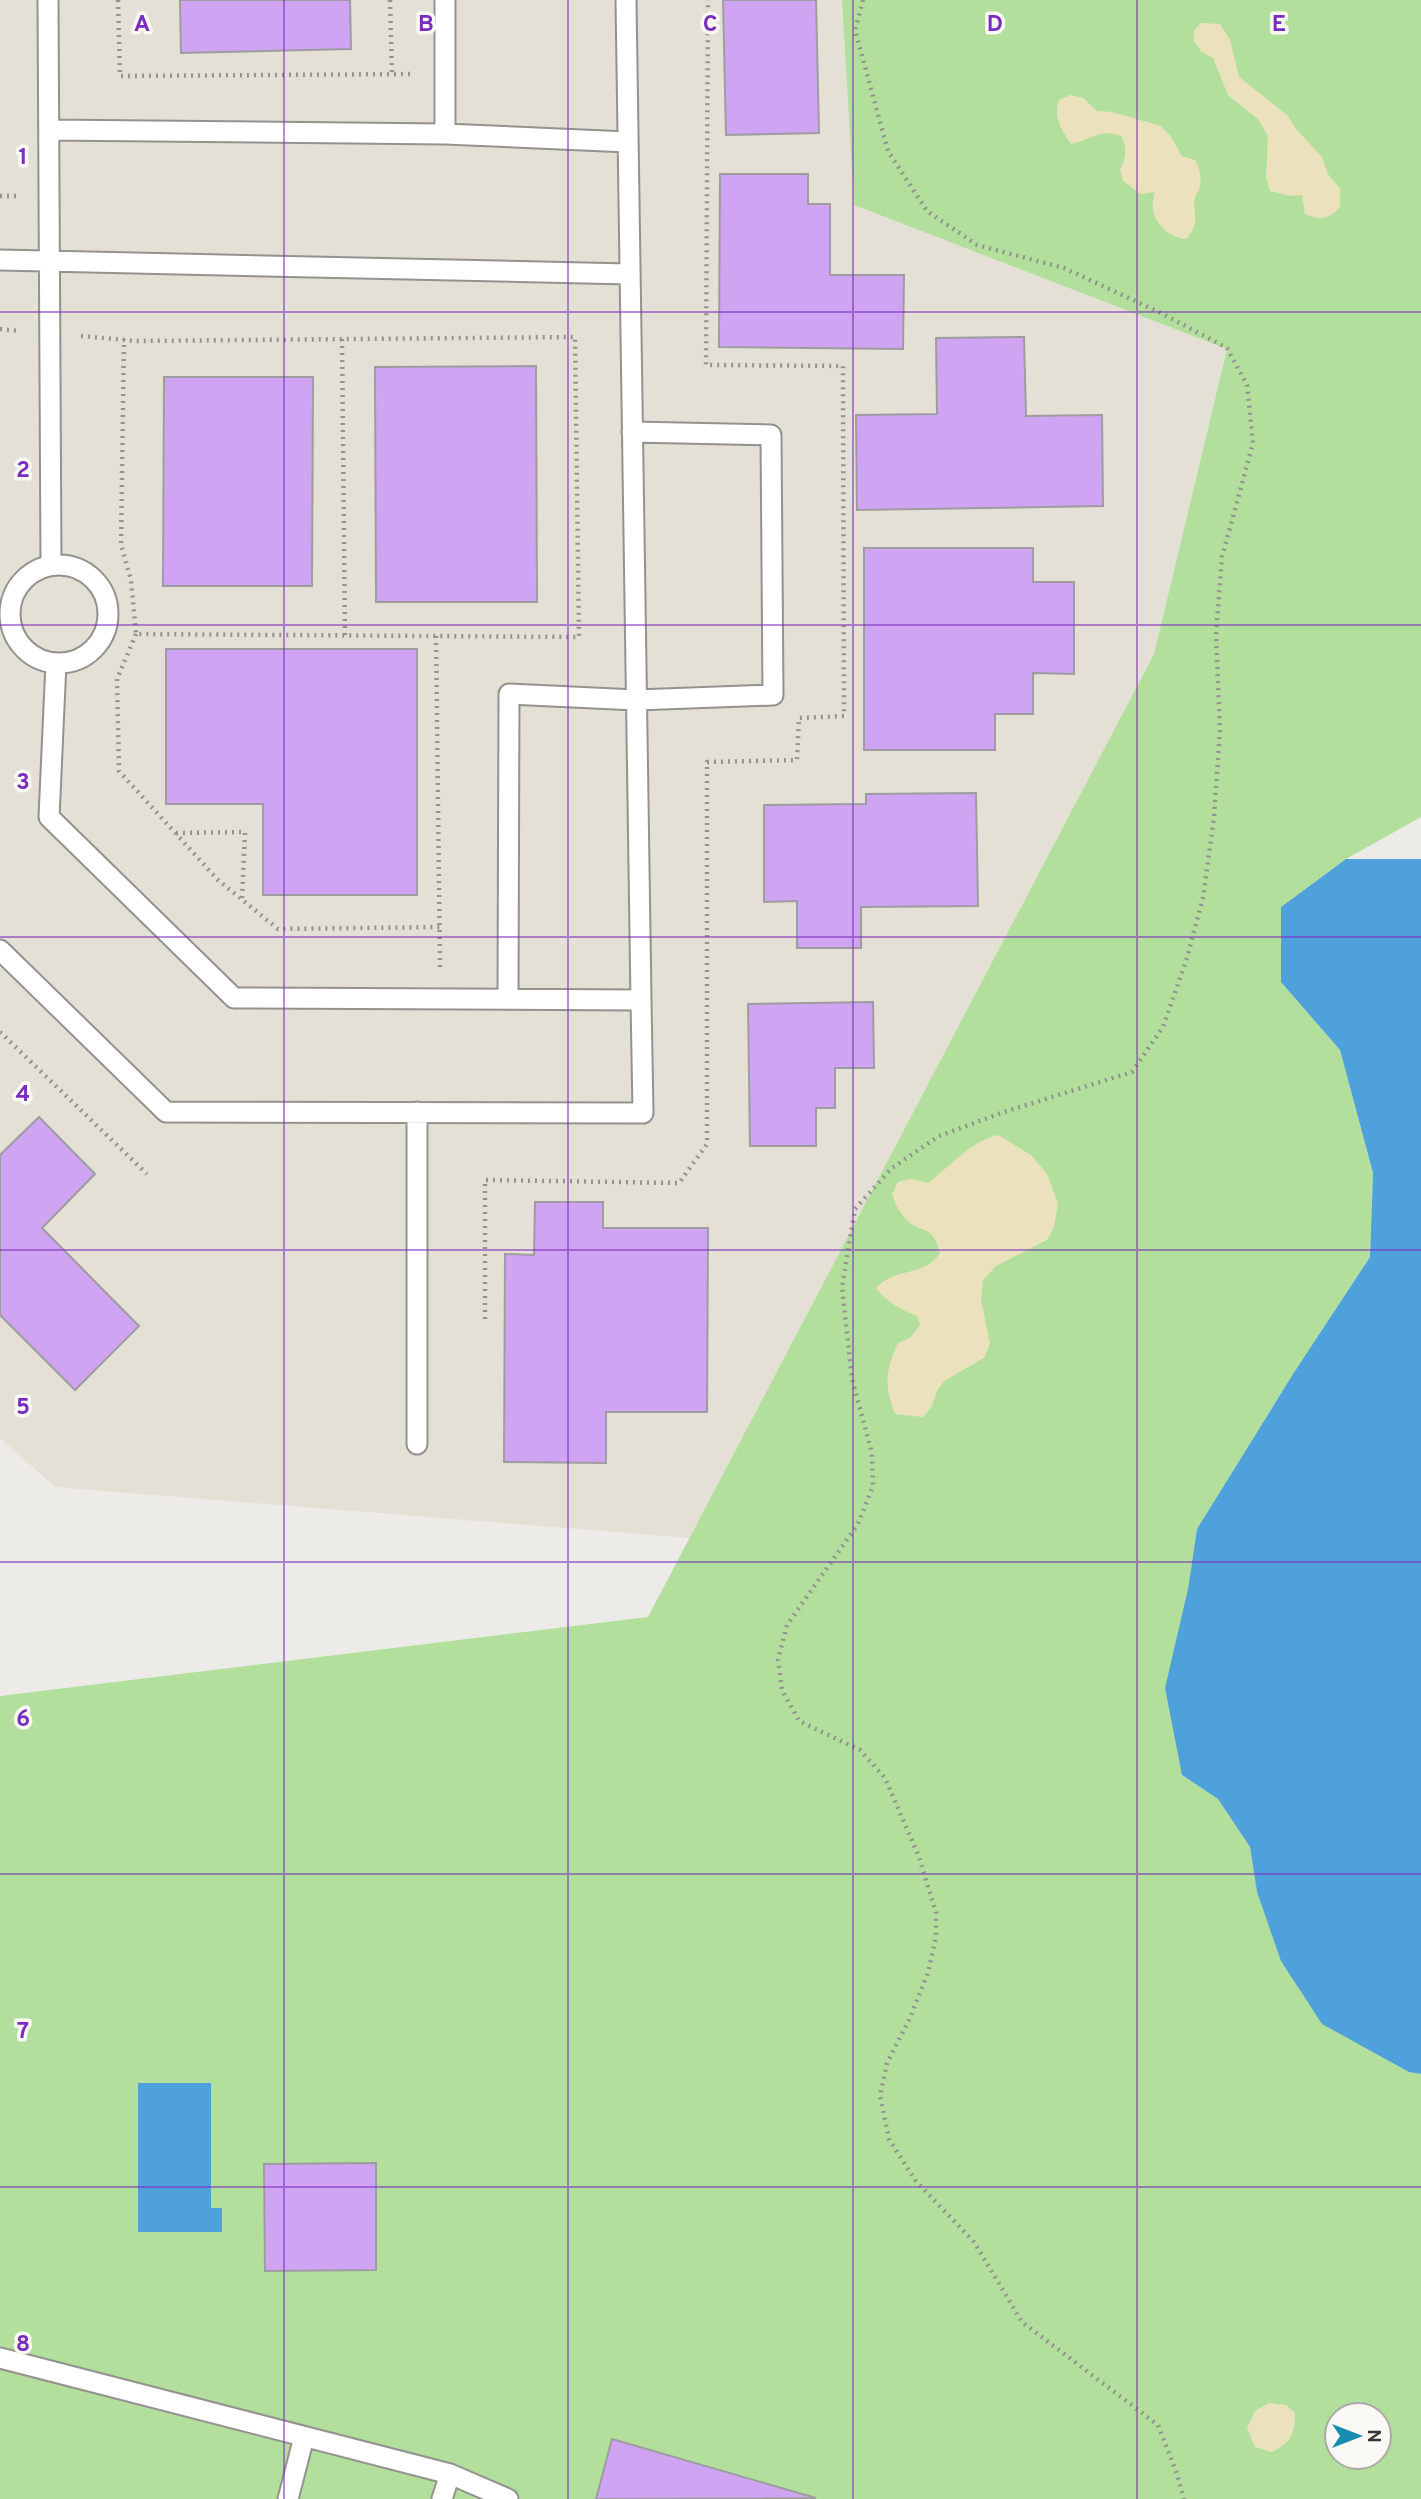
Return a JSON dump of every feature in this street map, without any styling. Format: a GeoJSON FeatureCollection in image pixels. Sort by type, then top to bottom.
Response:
{"type":"FeatureCollection","features":[{"type":"Feature","properties":{"kind":"lane"},"geometry":{"type":"LineString","coordinates":[[48,0],[51,565]]}},
{"type":"Feature","properties":{"kind":"lane"},"geometry":{"type":"LineString","coordinates":[[445,0],[445,134]]}},
{"type":"Feature","properties":{"kind":"lane"},"geometry":{"type":"LineString","coordinates":[[0,950],[166,1112],[643,1114],[626,0]]}},
{"type":"Feature","properties":{"kind":"lane"},"geometry":{"type":"LineString","coordinates":[[49,130],[445,134],[628,142]]}},
{"type":"Feature","properties":{"kind":"lane"},"geometry":{"type":"LineString","coordinates":[[0,260],[629,274]]}},
{"type":"Feature","properties":{"kind":"lane"},"geometry":{"type":"LineString","coordinates":[[508,999],[509,694],[636,700],[774,695],[771,435],[632,432]]}},
{"type":"Feature","properties":{"kind":"lane"},"geometry":{"type":"LineString","coordinates":[[51,565],[67,566],[83,572],[96,583],[105,597],[105,631],[86,655],[72,662],[41,660],[28,653],[18,641],[5,615],[22,582],[35,571],[51,565]]}},
{"type":"Feature","properties":{"kind":"lane"},"geometry":{"type":"LineString","coordinates":[[56,663],[49,817],[234,998],[641,1000]]}},
{"type":"Feature","properties":{"kind":"lane"},"geometry":{"type":"LineString","coordinates":[[417,1112],[417,1444]]}},
{"type":"Feature","properties":{"kind":"lane"},"geometry":{"type":"LineString","coordinates":[[0,2358],[450,2474],[508,2499]]}},
{"type":"Feature","properties":{"kind":"lane"},"geometry":{"type":"LineString","coordinates":[[288,2499],[304,2437]]}},
{"type":"Feature","properties":{"kind":"lane"},"geometry":{"type":"LineString","coordinates":[[442,2499],[450,2474]]}},
{"type":"Feature","properties":{"kind":"path"},"geometry":{"type":"LineString","coordinates":[[118,0],[120,76],[417,74]]}},
{"type":"Feature","properties":{"kind":"path"},"geometry":{"type":"LineString","coordinates":[[390,0],[392,74]]}},
{"type":"Feature","properties":{"kind":"path"},"geometry":{"type":"LineString","coordinates":[[863,0],[855,30],[888,151],[927,211],[977,245],[1064,268],[1227,348],[1247,385],[1253,443],[1222,556],[1216,635],[1220,730],[1214,817],[1203,898],[1186,961],[1163,1027],[1132,1072],[1004,1112],[939,1136],[892,1168],[855,1209],[842,1287],[852,1378],[872,1453],[873,1486],[858,1524],[787,1625],[778,1660],[782,1690],[799,1721],[860,1750],[885,1778],[919,1857],[936,1913],[936,1937],[928,1973],[909,2020],[887,2063],[880,2096],[889,2138],[915,2180],[974,2242],[1022,2322],[1158,2425],[1184,2499]]}},
{"type":"Feature","properties":{"kind":"path"},"geometry":{"type":"LineString","coordinates":[[0,197],[24,196]]}},
{"type":"Feature","properties":{"kind":"path"},"geometry":{"type":"LineString","coordinates":[[136,634],[579,637],[575,337],[124,340],[121,545],[131,580],[136,634],[117,679],[119,771],[218,880],[278,929],[440,927]]}},
{"type":"Feature","properties":{"kind":"path"},"geometry":{"type":"LineString","coordinates":[[342,339],[345,635]]}},
{"type":"Feature","properties":{"kind":"path"},"geometry":{"type":"LineString","coordinates":[[436,636],[440,972]]}},
{"type":"Feature","properties":{"kind":"path"},"geometry":{"type":"LineString","coordinates":[[175,833],[245,832],[242,899]]}},
{"type":"Feature","properties":{"kind":"path"},"geometry":{"type":"LineString","coordinates":[[0,1032],[148,1174]]}},
{"type":"Feature","properties":{"kind":"shaded area"},"geometry":{"type":"Polygon","coordinates":[[[0,0],[842,0],[854,205],[1227,348],[1154,654],[690,1538],[55,1487],[0,1438],[0,0]]]}},
{"type":"Feature","properties":{"kind":"green space"},"geometry":{"type":"Polygon","coordinates":[[[842,0],[1421,0],[1421,817],[1346,859],[1281,907],[1281,982],[1340,1050],[1373,1173],[1370,1257],[1293,1374],[1197,1529],[1188,1589],[1182,1775],[1218,1799],[1250,1847],[1257,1892],[1409,2072],[1421,2074],[1421,2499],[0,2499],[0,1696],[648,1617],[1154,654],[1227,349],[854,205],[842,0]]]}},
{"type":"Feature","properties":{"kind":"sand"},"geometry":{"type":"Polygon","coordinates":[[[1201,23],[1220,24],[1230,40],[1239,77],[1288,116],[1295,128],[1322,157],[1328,174],[1340,189],[1340,207],[1332,214],[1324,218],[1310,216],[1305,214],[1302,195],[1291,196],[1270,191],[1266,177],[1268,136],[1258,119],[1228,95],[1213,58],[1202,52],[1194,41],[1194,30],[1201,23]]]}},
{"type":"Feature","properties":{"kind":"sand"},"geometry":{"type":"Polygon","coordinates":[[[1070,95],[1083,98],[1097,111],[1112,112],[1161,126],[1170,135],[1182,156],[1195,160],[1201,183],[1195,197],[1194,228],[1186,239],[1170,234],[1157,221],[1153,208],[1155,192],[1141,194],[1123,181],[1120,170],[1125,149],[1121,136],[1108,133],[1071,144],[1061,128],[1057,112],[1059,100],[1070,95]]]}},
{"type":"Feature","properties":{"kind":"sand"},"geometry":{"type":"Polygon","coordinates":[[[998,1135],[1031,1155],[1047,1174],[1058,1203],[1054,1227],[1047,1240],[996,1266],[983,1280],[981,1299],[990,1344],[984,1358],[944,1381],[932,1406],[923,1417],[895,1414],[888,1386],[890,1363],[898,1343],[910,1338],[920,1325],[917,1316],[894,1305],[876,1288],[892,1277],[926,1266],[940,1253],[934,1237],[906,1219],[892,1194],[898,1182],[911,1179],[928,1183],[969,1149],[998,1135]]]}},
{"type":"Feature","properties":{"kind":"sand"},"geometry":{"type":"Polygon","coordinates":[[[1269,2403],[1286,2405],[1295,2413],[1294,2427],[1287,2442],[1271,2452],[1255,2447],[1247,2428],[1255,2411],[1269,2403]]]}},
{"type":"Feature","properties":{"kind":"water"},"geometry":{"type":"Polygon","coordinates":[[[1346,859],[1421,859],[1421,2074],[1409,2072],[1322,2024],[1281,1961],[1257,1892],[1250,1847],[1218,1799],[1182,1775],[1165,1688],[1188,1589],[1197,1529],[1293,1374],[1370,1257],[1373,1173],[1340,1050],[1281,982],[1281,907],[1346,859]]]}},
{"type":"Feature","properties":{"kind":"water"},"geometry":{"type":"Polygon","coordinates":[[[138,2083],[211,2083],[211,2208],[222,2208],[222,2232],[138,2232],[138,2083]]]}},
{"type":"Feature","properties":{"kind":"building"},"geometry":{"type":"Polygon","coordinates":[[[180,0],[350,0],[351,49],[181,53],[180,0]]]}},
{"type":"Feature","properties":{"kind":"building"},"geometry":{"type":"Polygon","coordinates":[[[723,0],[816,0],[819,133],[726,135],[723,0]]]}},
{"type":"Feature","properties":{"kind":"building"},"geometry":{"type":"Polygon","coordinates":[[[720,174],[808,174],[808,204],[830,204],[830,275],[904,275],[903,349],[719,347],[720,174]]]}},
{"type":"Feature","properties":{"kind":"building"},"geometry":{"type":"Polygon","coordinates":[[[1024,337],[1026,416],[1102,415],[1103,506],[857,510],[856,415],[937,414],[936,338],[1024,337]]]}},
{"type":"Feature","properties":{"kind":"building"},"geometry":{"type":"Polygon","coordinates":[[[536,366],[537,602],[376,602],[375,367],[536,366]]]}},
{"type":"Feature","properties":{"kind":"building"},"geometry":{"type":"Polygon","coordinates":[[[164,377],[313,377],[312,586],[163,586],[164,377]]]}},
{"type":"Feature","properties":{"kind":"building"},"geometry":{"type":"Polygon","coordinates":[[[864,548],[1033,548],[1033,582],[1074,582],[1074,674],[1033,673],[1033,714],[995,714],[995,750],[864,750],[864,548]]]}},
{"type":"Feature","properties":{"kind":"building"},"geometry":{"type":"Polygon","coordinates":[[[166,649],[417,649],[417,895],[263,895],[263,804],[166,804],[166,649]]]}},
{"type":"Feature","properties":{"kind":"building"},"geometry":{"type":"Polygon","coordinates":[[[976,793],[978,906],[861,907],[861,948],[797,948],[797,901],[764,902],[764,805],[866,804],[866,794],[976,793]]]}},
{"type":"Feature","properties":{"kind":"building"},"geometry":{"type":"Polygon","coordinates":[[[873,1002],[874,1068],[835,1068],[835,1108],[816,1108],[816,1146],[750,1146],[748,1004],[873,1002]]]}},
{"type":"Feature","properties":{"kind":"building"},"geometry":{"type":"Polygon","coordinates":[[[39,1117],[95,1174],[42,1228],[139,1326],[75,1390],[0,1315],[0,1155],[39,1117]]]}},
{"type":"Feature","properties":{"kind":"building"},"geometry":{"type":"Polygon","coordinates":[[[535,1202],[603,1202],[603,1228],[708,1228],[707,1412],[606,1412],[606,1463],[504,1462],[505,1254],[534,1255],[535,1202]]]}},
{"type":"Feature","properties":{"kind":"building"},"geometry":{"type":"Polygon","coordinates":[[[376,2163],[376,2270],[265,2271],[264,2164],[376,2163]]]}},
{"type":"Feature","properties":{"kind":"building"},"geometry":{"type":"Polygon","coordinates":[[[612,2439],[816,2498],[596,2499],[612,2439]]]}}]}
